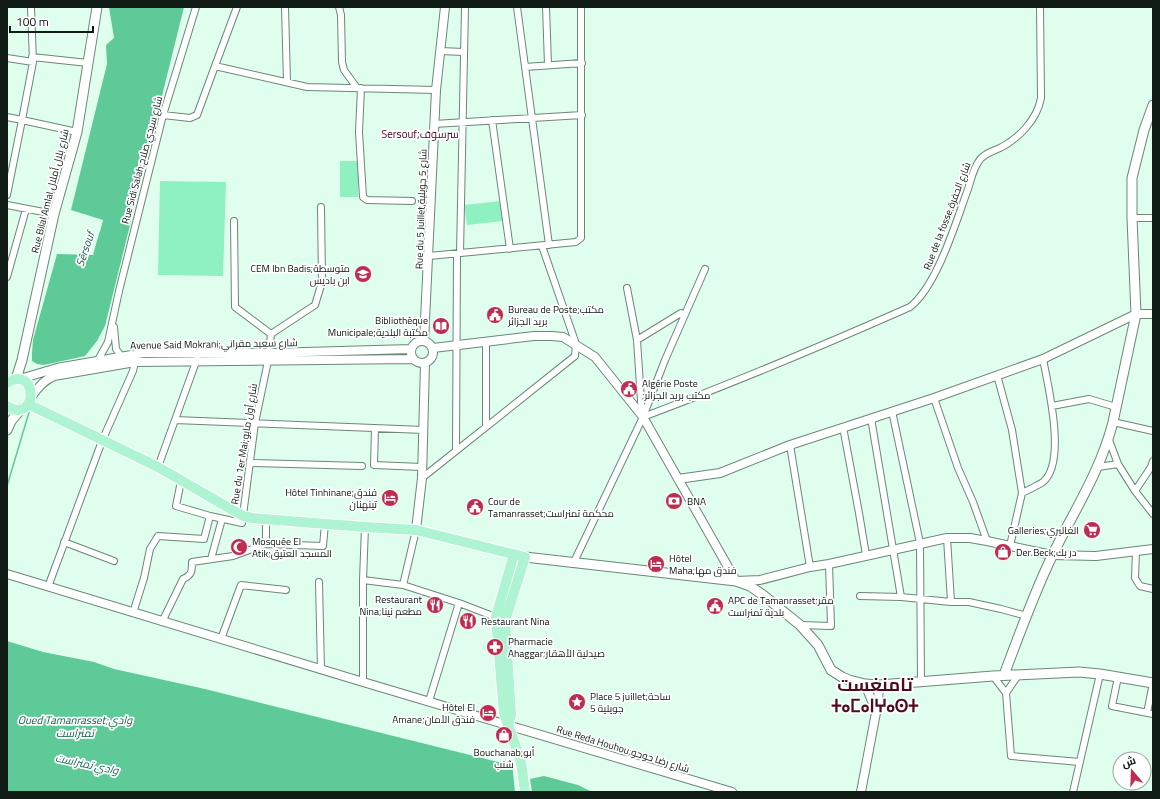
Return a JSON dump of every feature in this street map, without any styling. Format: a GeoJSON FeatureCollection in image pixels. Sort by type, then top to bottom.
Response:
{"type":"FeatureCollection","features":[{"type":"Feature","properties":{"kind":"main road","name":"Rue Bilal Amlal,شارع بلال أملال"},"geometry":{"type":"LineString","coordinates":[[14,380],[22,360],[54,214],[77,132],[97,7]]}},
{"type":"Feature","properties":{"kind":"main road"},"geometry":{"type":"LineString","coordinates":[[1004,675],[1052,555],[1098,467],[1113,422],[1136,314],[1132,183],[1144,130],[1153,105]]}},
{"type":"Feature","properties":{"kind":"main road"},"geometry":{"type":"LineString","coordinates":[[7,430],[9,420],[27,403],[30,386],[27,383],[14,380]]}},
{"type":"Feature","properties":{"kind":"main road"},"geometry":{"type":"LineString","coordinates":[[7,406],[12,409],[27,403],[102,441],[158,467],[243,516],[365,528],[416,530],[524,557],[573,564],[736,581],[750,586],[800,625],[818,645],[831,670],[842,677],[865,684],[879,685],[1018,674],[1079,672],[1153,683]]}},
{"type":"Feature","properties":{"kind":"main road"},"geometry":{"type":"LineString","coordinates":[[514,554],[500,619],[512,715],[509,725],[521,762],[525,792]]}},
{"type":"Feature","properties":{"kind":"main road"},"geometry":{"type":"LineString","coordinates":[[500,619],[524,557]]}},
{"type":"Feature","properties":{"kind":"street"},"geometry":{"type":"LineString","coordinates":[[7,195],[32,60],[31,7]]}},
{"type":"Feature","properties":{"kind":"street","name":"Rue Sidi Salah;شارع سيدي صلاح"},"geometry":{"type":"LineString","coordinates":[[98,360],[108,342],[137,216],[164,114],[196,7]]}},
{"type":"Feature","properties":{"kind":"street"},"geometry":{"type":"LineString","coordinates":[[164,114],[190,118],[197,115],[237,7]]}},
{"type":"Feature","properties":{"kind":"street"},"geometry":{"type":"LineString","coordinates":[[285,7],[287,82]]}},
{"type":"Feature","properties":{"kind":"street"},"geometry":{"type":"LineString","coordinates":[[339,7],[341,15],[342,62],[344,70],[359,88],[359,132],[363,197],[367,200],[412,201]]}},
{"type":"Feature","properties":{"kind":"street","name":"Rue du 5 Juillet,شارع 5 جويلية"},"geometry":{"type":"LineString","coordinates":[[424,341],[436,90],[445,7]]}},
{"type":"Feature","properties":{"kind":"street"},"geometry":{"type":"LineString","coordinates":[[456,450],[456,346],[465,7]]}},
{"type":"Feature","properties":{"kind":"street"},"geometry":{"type":"LineString","coordinates":[[517,7],[549,245]]}},
{"type":"Feature","properties":{"kind":"street"},"geometry":{"type":"LineString","coordinates":[[546,7],[548,66]]}},
{"type":"Feature","properties":{"kind":"street"},"geometry":{"type":"LineString","coordinates":[[429,256],[576,242],[581,238],[581,7]]}},
{"type":"Feature","properties":{"kind":"street","name":"Rue de la fosse;شارع الحفرة"},"geometry":{"type":"LineString","coordinates":[[643,417],[715,390],[818,348],[910,307],[916,302],[933,278],[979,160],[1008,144],[1016,137],[1030,122],[1040,105],[1040,7]]}},
{"type":"Feature","properties":{"kind":"street"},"geometry":{"type":"LineString","coordinates":[[440,51],[464,52]]}},
{"type":"Feature","properties":{"kind":"street"},"geometry":{"type":"LineString","coordinates":[[7,58],[88,63]]}},
{"type":"Feature","properties":{"kind":"street"},"geometry":{"type":"LineString","coordinates":[[524,68],[582,62]]}},
{"type":"Feature","properties":{"kind":"street"},"geometry":{"type":"LineString","coordinates":[[215,66],[307,87],[436,90]]}},
{"type":"Feature","properties":{"kind":"street"},"geometry":{"type":"LineString","coordinates":[[434,124],[582,115]]}},
{"type":"Feature","properties":{"kind":"street"},"geometry":{"type":"LineString","coordinates":[[7,117],[77,132]]}},
{"type":"Feature","properties":{"kind":"street"},"geometry":{"type":"LineString","coordinates":[[492,120],[510,249]]}},
{"type":"Feature","properties":{"kind":"street"},"geometry":{"type":"LineString","coordinates":[[7,205],[54,214]]}},
{"type":"Feature","properties":{"kind":"street"},"geometry":{"type":"LineString","coordinates":[[234,221],[235,307],[271,334],[314,305],[322,282],[321,207]]}},
{"type":"Feature","properties":{"kind":"street"},"geometry":{"type":"LineString","coordinates":[[7,277],[26,209]]}},
{"type":"Feature","properties":{"kind":"street"},"geometry":{"type":"LineString","coordinates":[[1132,218],[1153,218]]}},
{"type":"Feature","properties":{"kind":"street"},"geometry":{"type":"LineString","coordinates":[[422,478],[575,356],[576,344],[542,246]]}},
{"type":"Feature","properties":{"kind":"street"},"geometry":{"type":"LineString","coordinates":[[573,564],[643,417],[665,360],[705,269]]}},
{"type":"Feature","properties":{"kind":"street"},"geometry":{"type":"LineString","coordinates":[[627,288],[637,340],[643,417]]}},
{"type":"Feature","properties":{"kind":"street"},"geometry":{"type":"LineString","coordinates":[[637,340],[681,313],[684,316]]}},
{"type":"Feature","properties":{"kind":"street"},"geometry":{"type":"LineString","coordinates":[[678,479],[720,473],[790,445],[934,398],[1043,359],[1136,314],[1153,314]]}},
{"type":"Feature","properties":{"kind":"street","name":"Rue Sidi Salah;شارع سيدي صلاح"},"geometry":{"type":"LineString","coordinates":[[113,319],[116,350],[121,356]]}},
{"type":"Feature","properties":{"kind":"street","name":"Rue du 1er Mai;شارع أول مايو"},"geometry":{"type":"LineString","coordinates":[[181,481],[176,506],[210,516],[242,523],[255,423],[268,361],[271,334]]}},
{"type":"Feature","properties":{"kind":"street"},"geometry":{"type":"LineString","coordinates":[[432,348],[534,336],[552,336],[563,337],[595,357],[643,417],[736,581],[760,580],[810,567],[830,564],[947,538],[970,538],[1052,555],[1096,556],[1153,549]]}},
{"type":"Feature","properties":{"kind":"street"},"geometry":{"type":"LineString","coordinates":[[403,585],[416,530],[422,478],[425,363],[432,356],[432,348],[430,343],[424,341],[414,343],[411,349],[413,359],[418,362],[425,363]]}},
{"type":"Feature","properties":{"kind":"street"},"geometry":{"type":"LineString","coordinates":[[486,342],[486,426]]}},
{"type":"Feature","properties":{"kind":"street","name":"Avenue Said Mokrani;شارع سعيد مقراني"},"geometry":{"type":"LineString","coordinates":[[14,380],[53,369],[143,353],[269,353],[411,349]]}},
{"type":"Feature","properties":{"kind":"street"},"geometry":{"type":"LineString","coordinates":[[158,467],[200,352]]}},
{"type":"Feature","properties":{"kind":"street","name":"Avenue Said Mokrani;شارع سعيد مقراني"},"geometry":{"type":"LineString","coordinates":[[27,403],[42,383],[54,376],[135,362],[413,359]]}},
{"type":"Feature","properties":{"kind":"street"},"geometry":{"type":"LineString","coordinates":[[1022,493],[1044,481],[1052,467],[1056,446],[1052,406],[1043,359]]}},
{"type":"Feature","properties":{"kind":"street"},"geometry":{"type":"LineString","coordinates":[[48,587],[102,441],[133,371],[135,362]]}},
{"type":"Feature","properties":{"kind":"street"},"geometry":{"type":"LineString","coordinates":[[996,375],[1012,430],[1022,493],[1010,546]]}},
{"type":"Feature","properties":{"kind":"street"},"geometry":{"type":"LineString","coordinates":[[934,398],[958,468],[973,502],[986,541]]}},
{"type":"Feature","properties":{"kind":"street"},"geometry":{"type":"LineString","coordinates":[[1052,406],[1089,399],[1116,407]]}},
{"type":"Feature","properties":{"kind":"street"},"geometry":{"type":"LineString","coordinates":[[892,411],[920,543],[921,681]]}},
{"type":"Feature","properties":{"kind":"street"},"geometry":{"type":"LineString","coordinates":[[871,418],[901,597]]}},
{"type":"Feature","properties":{"kind":"street"},"geometry":{"type":"LineString","coordinates":[[175,420],[424,430]]}},
{"type":"Feature","properties":{"kind":"street"},"geometry":{"type":"LineString","coordinates":[[1113,422],[1153,431]]}},
{"type":"Feature","properties":{"kind":"street"},"geometry":{"type":"LineString","coordinates":[[843,427],[866,555]]}},
{"type":"Feature","properties":{"kind":"street"},"geometry":{"type":"LineString","coordinates":[[375,428],[374,465],[422,467]]}},
{"type":"Feature","properties":{"kind":"street"},"geometry":{"type":"LineString","coordinates":[[1108,440],[1118,464],[1135,491],[1153,514]]}},
{"type":"Feature","properties":{"kind":"street"},"geometry":{"type":"LineString","coordinates":[[790,445],[810,567]]}},
{"type":"Feature","properties":{"kind":"street"},"geometry":{"type":"LineString","coordinates":[[1135,491],[1153,461]]}},
{"type":"Feature","properties":{"kind":"street"},"geometry":{"type":"LineString","coordinates":[[250,463],[362,466]]}},
{"type":"Feature","properties":{"kind":"street"},"geometry":{"type":"LineString","coordinates":[[1098,467],[1118,464]]}},
{"type":"Feature","properties":{"kind":"street"},"geometry":{"type":"LineString","coordinates":[[133,612],[144,578],[150,549],[158,536],[204,539],[210,516]]}},
{"type":"Feature","properties":{"kind":"street"},"geometry":{"type":"LineString","coordinates":[[211,559],[222,519]]}},
{"type":"Feature","properties":{"kind":"street"},"geometry":{"type":"LineString","coordinates":[[266,519],[266,544]]}},
{"type":"Feature","properties":{"kind":"street"},"geometry":{"type":"LineString","coordinates":[[162,622],[183,579],[189,576],[192,571],[192,562],[233,556],[266,544],[323,546],[325,524]]}},
{"type":"Feature","properties":{"kind":"street"},"geometry":{"type":"LineString","coordinates":[[362,682],[365,528]]}},
{"type":"Feature","properties":{"kind":"street"},"geometry":{"type":"LineString","coordinates":[[947,538],[951,602]]}},
{"type":"Feature","properties":{"kind":"street"},"geometry":{"type":"LineString","coordinates":[[64,542],[114,561]]}},
{"type":"Feature","properties":{"kind":"street"},"geometry":{"type":"LineString","coordinates":[[1136,551],[1135,578],[1140,586],[1153,589]]}},
{"type":"Feature","properties":{"kind":"street"},"geometry":{"type":"LineString","coordinates":[[800,625],[831,626],[830,564]]}},
{"type":"Feature","properties":{"kind":"street","name":"Rue Reda Houhou;شارع رضا حوحو"},"geometry":{"type":"LineString","coordinates":[[7,574],[321,670],[732,792]]}},
{"type":"Feature","properties":{"kind":"street"},"geometry":{"type":"LineString","coordinates":[[363,580],[403,585],[459,603],[500,619]]}},
{"type":"Feature","properties":{"kind":"street"},"geometry":{"type":"LineString","coordinates":[[760,580],[760,587],[763,595]]}},
{"type":"Feature","properties":{"kind":"street"},"geometry":{"type":"LineString","coordinates":[[319,582],[321,670]]}},
{"type":"Feature","properties":{"kind":"street"},"geometry":{"type":"LineString","coordinates":[[221,639],[241,585],[286,590]]}},
{"type":"Feature","properties":{"kind":"street"},"geometry":{"type":"LineString","coordinates":[[860,596],[901,597],[951,602],[969,602],[1001,608],[1027,616]]}},
{"type":"Feature","properties":{"kind":"street"},"geometry":{"type":"LineString","coordinates":[[429,701],[459,603]]}},
{"type":"Feature","properties":{"kind":"street"},"geometry":{"type":"LineString","coordinates":[[1006,693],[1018,674]]}},
{"type":"Feature","properties":{"kind":"street"},"geometry":{"type":"LineString","coordinates":[[1073,792],[1100,674]]}},
{"type":"Feature","properties":{"kind":"street"},"geometry":{"type":"LineString","coordinates":[[993,676],[1006,693],[1011,756],[1080,762]]}},
{"type":"Feature","properties":{"kind":"street"},"geometry":{"type":"LineString","coordinates":[[1118,677],[1112,706],[1150,714],[1153,683]]}},
{"type":"Feature","properties":{"kind":"street"},"geometry":{"type":"LineString","coordinates":[[865,684],[876,711]]}},
{"type":"Feature","properties":{"kind":"street"},"geometry":{"type":"LineString","coordinates":[[861,792],[879,695],[879,685]]}},
{"type":"Feature","properties":{"kind":"shaded area"},"geometry":{"type":"Polygon","coordinates":[[[340,161],[358,161],[358,197],[340,197],[340,161]]]}},
{"type":"Feature","properties":{"kind":"shaded area"},"geometry":{"type":"Polygon","coordinates":[[[160,181],[226,182],[223,276],[158,275],[160,181]]]}},
{"type":"Feature","properties":{"kind":"shaded area"},"geometry":{"type":"Polygon","coordinates":[[[501,201],[503,221],[467,225],[464,205],[501,201]]]}},
{"type":"Feature","properties":{"kind":"water"},"geometry":{"type":"Polygon","coordinates":[[[109,7],[184,7],[105,326],[97,341],[85,356],[44,365],[37,364],[32,361],[33,340],[57,254],[94,255],[103,220],[71,210],[107,64],[106,45],[114,38],[109,7]]]}},
{"type":"Feature","properties":{"kind":"water","name":"Oued Tamanrasset;وادي تمنراست"},"geometry":{"type":"Polygon","coordinates":[[[7,641],[43,652],[94,662],[114,669],[205,689],[498,762],[512,763],[515,792],[7,792],[7,641]]]}},
{"type":"Feature","properties":{"kind":"water"},"geometry":{"type":"Polygon","coordinates":[[[544,776],[578,785],[592,792],[532,792],[530,779],[544,776]]]}},
{"type":"Feature","properties":{"kind":"waterway","name":"Sêrsouf"},"geometry":{"type":"LineString","coordinates":[[94,254],[100,233]]}},
{"type":"Feature","properties":{"kind":"waterway","name":"Sêrsouf"},"geometry":{"type":"LineString","coordinates":[[7,486],[30,409]]}},
{"type":"Feature","properties":{"kind":"place","name":"CEM Ibn Badis;متوسطة ابن باديس"},"geometry":{"type":"Point","coordinates":[363,274]}},
{"type":"Feature","properties":{"kind":"place","name":"Bureau de Poste;مكتب بريد الجزائر"},"geometry":{"type":"Point","coordinates":[495,315]}},
{"type":"Feature","properties":{"kind":"place","name":"Bibliothèque Municipale;مكتبة البلدية"},"geometry":{"type":"Point","coordinates":[441,326]}},
{"type":"Feature","properties":{"kind":"place","name":"Algérie Poste ;مكتب بريد الجزائر"},"geometry":{"type":"Point","coordinates":[629,389]}},
{"type":"Feature","properties":{"kind":"place","name":"Hôtel Tinhinane;فندق تينهنان"},"geometry":{"type":"Point","coordinates":[390,498]}},
{"type":"Feature","properties":{"kind":"place","name":"BNA"},"geometry":{"type":"Point","coordinates":[674,501]}},
{"type":"Feature","properties":{"kind":"place","name":"Cour de Tamanrasset;محكمة تمنراست"},"geometry":{"type":"Point","coordinates":[475,507]}},
{"type":"Feature","properties":{"kind":"place","name":"Galleries;الغاليري"},"geometry":{"type":"Point","coordinates":[1092,530]}},
{"type":"Feature","properties":{"kind":"place","name":"Mosquée El Atik;المسجد العتيق"},"geometry":{"type":"Point","coordinates":[239,547]}},
{"type":"Feature","properties":{"kind":"place","name":"Der Beck;در بك"},"geometry":{"type":"Point","coordinates":[1003,552]}},
{"type":"Feature","properties":{"kind":"place","name":"Hôtel Maha;فندق مها"},"geometry":{"type":"Point","coordinates":[656,564]}},
{"type":"Feature","properties":{"kind":"place","name":"Restaurant Nina;مطعم نينا"},"geometry":{"type":"Point","coordinates":[435,605]}},
{"type":"Feature","properties":{"kind":"place","name":"APC de Tamanrasset;مقر بلدية تمنراست"},"geometry":{"type":"Point","coordinates":[715,606]}},
{"type":"Feature","properties":{"kind":"place","name":"Restaurant Nina"},"geometry":{"type":"Point","coordinates":[468,621]}},
{"type":"Feature","properties":{"kind":"place","name":"Pharmacie Ahaggar;صيدلية الأهقار"},"geometry":{"type":"Point","coordinates":[495,647]}},
{"type":"Feature","properties":{"kind":"place","name":"Place 5 juillet;ساحة 5 جويلية"},"geometry":{"type":"Point","coordinates":[577,702]}},
{"type":"Feature","properties":{"kind":"place","name":"Hôtel El Amane;فندق الأمان"},"geometry":{"type":"Point","coordinates":[488,713]}},
{"type":"Feature","properties":{"kind":"place","name":"Bouchanab;أبو شنب"},"geometry":{"type":"Point","coordinates":[504,735]}},
{"type":"Feature","properties":{"kind":"district","name":"Sersouf;سرسوف"},"geometry":{"type":"Point","coordinates":[420,134]}},
{"type":"Feature","properties":{"kind":"district","name":"تامنغست ⵜⴰⵎⴰⵏⵖⴰⵙⵜ"},"geometry":{"type":"Point","coordinates":[875,694]}},
{"type":"Feature","properties":{"kind":"water label","name":"وادي تمنراست"},"geometry":{"type":"Point","coordinates":[87,764]}}]}
